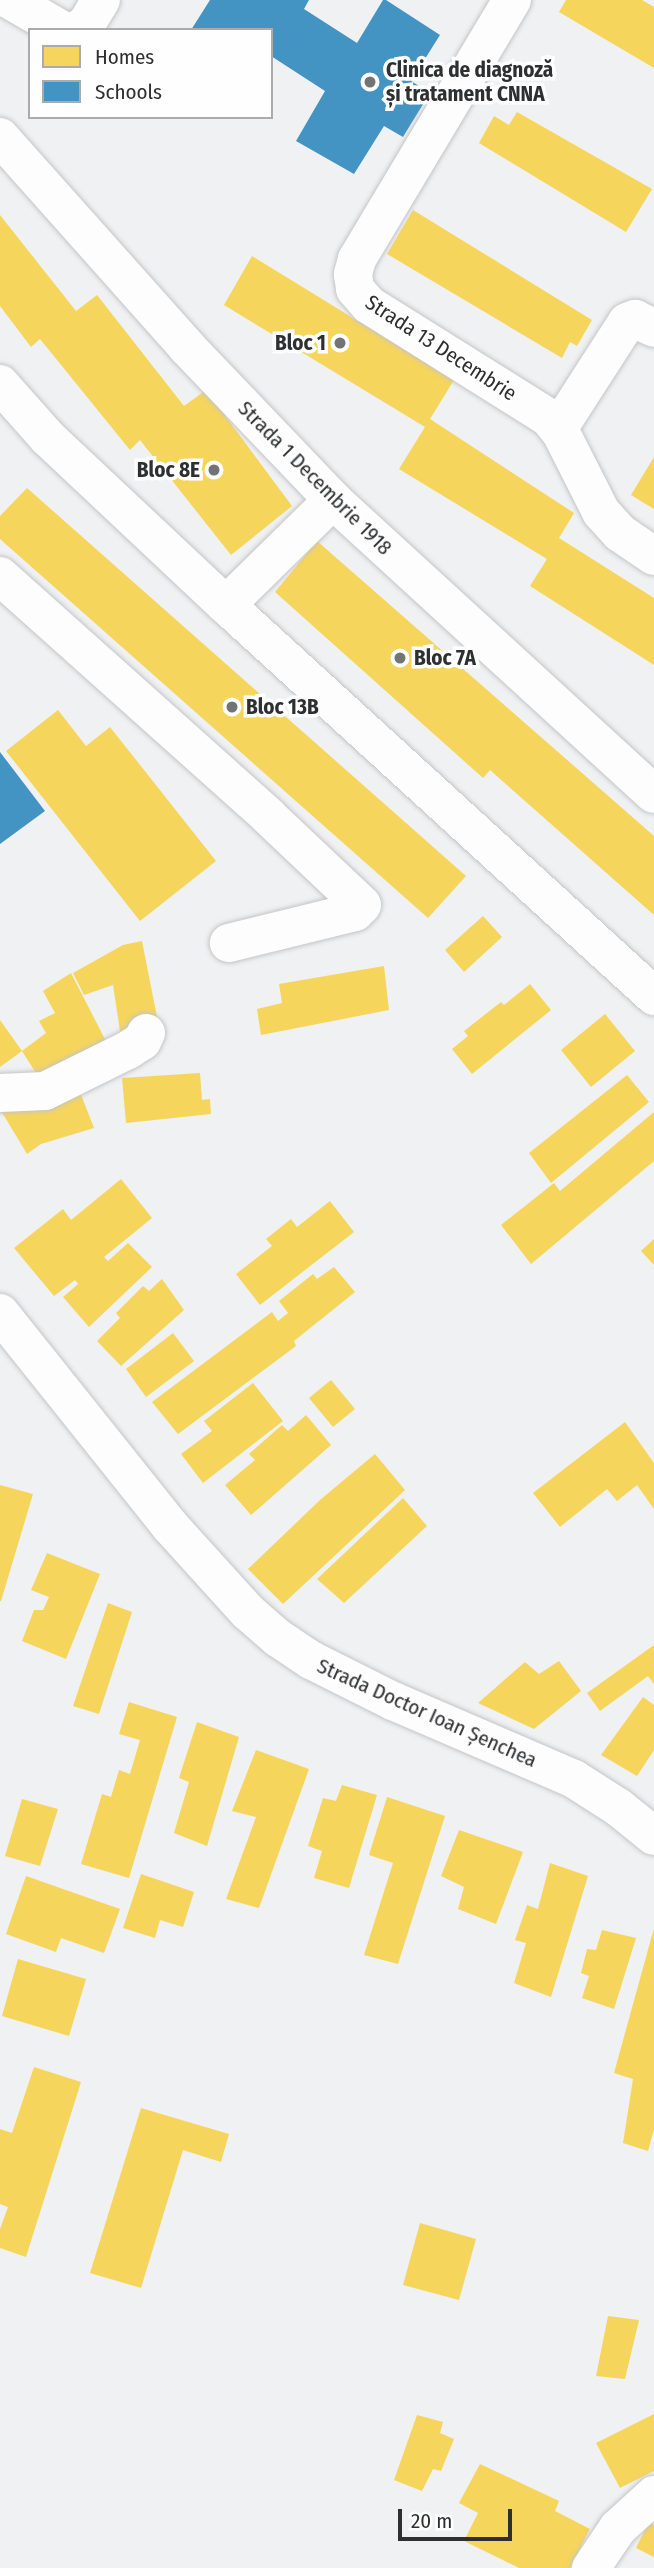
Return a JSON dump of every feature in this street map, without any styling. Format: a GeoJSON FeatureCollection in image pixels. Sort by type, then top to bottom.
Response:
{"type":"FeatureCollection","features":[{"type":"Feature","properties":{"kind":"street"},"geometry":{"type":"LineString","coordinates":[[10,0],[59,28]]}},
{"type":"Feature","properties":{"kind":"street"},"geometry":{"type":"LineString","coordinates":[[81,28],[87,23],[101,0]]}},
{"type":"Feature","properties":{"kind":"street","name":"Strada 13 Decembrie"},"geometry":{"type":"LineString","coordinates":[[512,0],[357,259],[353,281],[359,296],[369,305],[533,407],[558,429],[601,512],[620,533],[654,556]]}},
{"type":"Feature","properties":{"kind":"street","name":"Strada 1 Decembrie 1918"},"geometry":{"type":"LineString","coordinates":[[0,137],[169,328],[333,500],[654,794]]}},
{"type":"Feature","properties":{"kind":"street"},"geometry":{"type":"LineString","coordinates":[[558,429],[627,322],[635,319],[654,328]]}},
{"type":"Feature","properties":{"kind":"street"},"geometry":{"type":"LineString","coordinates":[[5,402],[654,996]]}},
{"type":"Feature","properties":{"kind":"street"},"geometry":{"type":"LineString","coordinates":[[226,605],[333,500]]}},
{"type":"Feature","properties":{"kind":"street"},"geometry":{"type":"LineString","coordinates":[[0,576],[268,816],[362,905],[359,911],[229,943]]}},
{"type":"Feature","properties":{"kind":"street"},"geometry":{"type":"LineString","coordinates":[[0,1093],[45,1091],[128,1050],[142,1041],[146,1033]]}},
{"type":"Feature","properties":{"kind":"street","name":"Strada Doctor Ioan Șenchea"},"geometry":{"type":"LineString","coordinates":[[0,1313],[170,1526],[248,1612],[278,1638],[311,1660],[393,1701],[574,1779],[618,1807],[654,1836]]}},
{"type":"Feature","properties":{"kind":"street"},"geometry":{"type":"LineString","coordinates":[[591,2568],[618,2528],[654,2495]]}},
{"type":"Feature","properties":{"kind":"building: Homes"},"geometry":{"type":"Polygon","coordinates":[[[566,0],[642,0],[654,7],[654,68],[559,12],[566,0]]]}},
{"type":"Feature","properties":{"kind":"building: Homes"},"geometry":{"type":"Polygon","coordinates":[[[517,112],[652,189],[626,232],[479,143],[494,116],[509,125],[517,112]]]}},
{"type":"Feature","properties":{"kind":"building: Homes"},"geometry":{"type":"Polygon","coordinates":[[[413,210],[592,320],[577,346],[570,342],[562,358],[387,254],[413,210]]]}},
{"type":"Feature","properties":{"kind":"building: Homes"},"geometry":{"type":"Polygon","coordinates":[[[0,215],[76,311],[97,295],[184,406],[206,390],[292,506],[231,555],[140,440],[130,450],[40,339],[31,347],[0,306],[0,215]]]}},
{"type":"Feature","properties":{"kind":"building: Homes"},"geometry":{"type":"Polygon","coordinates":[[[252,256],[454,380],[430,419],[574,513],[559,538],[654,598],[654,665],[530,586],[547,559],[399,469],[425,427],[224,305],[252,256]]]}},
{"type":"Feature","properties":{"kind":"building: Homes"},"geometry":{"type":"Polygon","coordinates":[[[654,457],[654,509],[631,495],[654,457]]]}},
{"type":"Feature","properties":{"kind":"building: Homes","name":"Bloc 13B"},"geometry":{"type":"Polygon","coordinates":[[[27,488],[466,876],[428,918],[0,539],[0,516],[27,488]]]}},
{"type":"Feature","properties":{"kind":"building: Homes","name":"Bloc 7A"},"geometry":{"type":"Polygon","coordinates":[[[317,541],[654,836],[654,915],[490,770],[483,778],[275,592],[317,541]]]}},
{"type":"Feature","properties":{"kind":"building: Homes"},"geometry":{"type":"Polygon","coordinates":[[[58,710],[86,746],[110,727],[216,861],[140,921],[6,751],[58,710]]]}},
{"type":"Feature","properties":{"kind":"building: Homes"},"geometry":{"type":"Polygon","coordinates":[[[483,916],[502,937],[464,972],[445,950],[483,916]]]}},
{"type":"Feature","properties":{"kind":"building: Homes"},"geometry":{"type":"Polygon","coordinates":[[[142,941],[158,1022],[120,1031],[113,985],[84,995],[73,973],[123,945],[142,941]]]}},
{"type":"Feature","properties":{"kind":"building: Homes"},"geometry":{"type":"Polygon","coordinates":[[[384,966],[389,1010],[261,1035],[257,1009],[282,1003],[279,984],[384,966]]]}},
{"type":"Feature","properties":{"kind":"building: Homes"},"geometry":{"type":"Polygon","coordinates":[[[71,973],[110,1049],[41,1081],[22,1051],[46,1033],[39,1021],[55,1013],[43,991],[71,973]]]}},
{"type":"Feature","properties":{"kind":"building: Homes"},"geometry":{"type":"Polygon","coordinates":[[[530,984],[551,1010],[472,1074],[452,1049],[468,1036],[464,1031],[501,1002],[504,1005],[530,984]]]}},
{"type":"Feature","properties":{"kind":"building: Homes"},"geometry":{"type":"Polygon","coordinates":[[[605,1014],[635,1051],[591,1087],[561,1050],[605,1014]]]}},
{"type":"Feature","properties":{"kind":"building: Homes"},"geometry":{"type":"Polygon","coordinates":[[[0,1020],[22,1051],[0,1067],[0,1020]]]}},
{"type":"Feature","properties":{"kind":"building: Homes"},"geometry":{"type":"Polygon","coordinates":[[[200,1073],[202,1100],[210,1099],[211,1114],[126,1123],[122,1078],[200,1073]]]}},
{"type":"Feature","properties":{"kind":"building: Homes"},"geometry":{"type":"Polygon","coordinates":[[[627,1075],[649,1102],[551,1183],[529,1153],[627,1075]]]}},
{"type":"Feature","properties":{"kind":"building: Homes"},"geometry":{"type":"Polygon","coordinates":[[[80,1092],[94,1128],[41,1144],[27,1154],[0,1109],[80,1092]]]}},
{"type":"Feature","properties":{"kind":"building: Homes"},"geometry":{"type":"Polygon","coordinates":[[[654,1112],[654,1161],[531,1264],[501,1225],[554,1183],[560,1191],[654,1112]]]}},
{"type":"Feature","properties":{"kind":"building: Homes"},"geometry":{"type":"Polygon","coordinates":[[[121,1179],[152,1218],[104,1257],[108,1261],[128,1243],[152,1267],[89,1327],[63,1297],[78,1284],[75,1280],[54,1296],[14,1248],[63,1209],[71,1220],[121,1179]]]}},
{"type":"Feature","properties":{"kind":"building: Homes"},"geometry":{"type":"Polygon","coordinates":[[[330,1201],[354,1232],[260,1305],[236,1274],[272,1246],[266,1239],[291,1219],[297,1227],[330,1201]]]}},
{"type":"Feature","properties":{"kind":"building: Homes"},"geometry":{"type":"Polygon","coordinates":[[[654,1239],[654,1265],[641,1251],[654,1239]]]}},
{"type":"Feature","properties":{"kind":"building: Homes"},"geometry":{"type":"Polygon","coordinates":[[[334,1267],[355,1292],[294,1341],[296,1346],[178,1434],[152,1402],[272,1312],[278,1321],[288,1313],[279,1301],[313,1274],[317,1279],[334,1267]]]}},
{"type":"Feature","properties":{"kind":"building: Homes"},"geometry":{"type":"Polygon","coordinates":[[[162,1279],[184,1310],[121,1366],[97,1341],[120,1318],[116,1313],[143,1286],[149,1291],[162,1279]]]}},
{"type":"Feature","properties":{"kind":"building: Homes"},"geometry":{"type":"Polygon","coordinates":[[[173,1333],[194,1361],[146,1397],[126,1369],[173,1333]]]}},
{"type":"Feature","properties":{"kind":"building: Homes"},"geometry":{"type":"Polygon","coordinates":[[[331,1380],[355,1409],[333,1427],[309,1398],[331,1380]]]}},
{"type":"Feature","properties":{"kind":"building: Homes"},"geometry":{"type":"Polygon","coordinates":[[[253,1383],[283,1421],[203,1483],[181,1454],[212,1431],[204,1421],[253,1383]]]}},
{"type":"Feature","properties":{"kind":"building: Homes"},"geometry":{"type":"Polygon","coordinates":[[[306,1415],[331,1445],[251,1515],[225,1485],[255,1460],[249,1454],[282,1425],[288,1431],[306,1415]]]}},
{"type":"Feature","properties":{"kind":"building: Homes"},"geometry":{"type":"Polygon","coordinates":[[[625,1422],[654,1463],[654,1509],[637,1485],[617,1501],[607,1489],[560,1527],[533,1493],[625,1422]]]}},
{"type":"Feature","properties":{"kind":"building: Homes"},"geometry":{"type":"Polygon","coordinates":[[[375,1454],[405,1490],[283,1604],[248,1569],[320,1500],[375,1454]]]}},
{"type":"Feature","properties":{"kind":"building: Homes"},"geometry":{"type":"Polygon","coordinates":[[[0,1485],[33,1494],[1,1601],[0,1601],[0,1485]]]}},
{"type":"Feature","properties":{"kind":"building: Homes"},"geometry":{"type":"Polygon","coordinates":[[[403,1498],[427,1526],[344,1603],[317,1579],[403,1498]]]}},
{"type":"Feature","properties":{"kind":"building: Homes"},"geometry":{"type":"Polygon","coordinates":[[[47,1553],[100,1574],[66,1659],[22,1641],[34,1610],[43,1610],[49,1597],[31,1590],[47,1553]]]}},
{"type":"Feature","properties":{"kind":"building: Homes"},"geometry":{"type":"Polygon","coordinates":[[[108,1603],[132,1612],[99,1714],[73,1706],[108,1603]]]}},
{"type":"Feature","properties":{"kind":"building: Homes"},"geometry":{"type":"Polygon","coordinates":[[[654,1645],[654,1684],[648,1676],[600,1711],[587,1693],[654,1645]]]}},
{"type":"Feature","properties":{"kind":"building: Homes"},"geometry":{"type":"Polygon","coordinates":[[[559,1661],[581,1691],[534,1729],[478,1703],[525,1662],[539,1674],[559,1661]]]}},
{"type":"Feature","properties":{"kind":"building: Homes"},"geometry":{"type":"Polygon","coordinates":[[[643,1697],[654,1705],[654,1750],[637,1776],[601,1755],[643,1697]]]}},
{"type":"Feature","properties":{"kind":"building: Homes"},"geometry":{"type":"Polygon","coordinates":[[[129,1702],[177,1717],[129,1878],[81,1864],[102,1794],[111,1797],[119,1770],[130,1774],[140,1740],[119,1734],[129,1702]]]}},
{"type":"Feature","properties":{"kind":"building: Homes"},"geometry":{"type":"Polygon","coordinates":[[[197,1722],[239,1737],[207,1846],[174,1833],[189,1782],[179,1778],[197,1722]]]}},
{"type":"Feature","properties":{"kind":"building: Homes"},"geometry":{"type":"Polygon","coordinates":[[[256,1750],[309,1769],[259,1908],[226,1899],[256,1817],[232,1811],[256,1750]]]}},
{"type":"Feature","properties":{"kind":"building: Homes"},"geometry":{"type":"Polygon","coordinates":[[[342,1785],[377,1795],[349,1888],[314,1878],[322,1851],[308,1846],[323,1798],[336,1801],[342,1785]]]}},
{"type":"Feature","properties":{"kind":"building: Homes"},"geometry":{"type":"Polygon","coordinates":[[[387,1797],[445,1816],[398,1964],[364,1955],[393,1863],[369,1855],[387,1797]]]}},
{"type":"Feature","properties":{"kind":"building: Homes"},"geometry":{"type":"Polygon","coordinates":[[[22,1799],[58,1809],[40,1866],[5,1856],[22,1799]]]}},
{"type":"Feature","properties":{"kind":"building: Homes"},"geometry":{"type":"Polygon","coordinates":[[[459,1830],[523,1852],[496,1924],[458,1909],[464,1887],[441,1876],[459,1830]]]}},
{"type":"Feature","properties":{"kind":"building: Homes"},"geometry":{"type":"Polygon","coordinates":[[[550,1863],[588,1876],[551,1997],[514,1983],[526,1943],[515,1940],[527,1905],[538,1909],[550,1863]]]}},
{"type":"Feature","properties":{"kind":"building: Homes"},"geometry":{"type":"Polygon","coordinates":[[[141,1874],[194,1892],[183,1927],[160,1920],[155,1938],[123,1928],[141,1874]]]}},
{"type":"Feature","properties":{"kind":"building: Homes"},"geometry":{"type":"Polygon","coordinates":[[[26,1876],[120,1909],[104,1953],[61,1938],[56,1952],[6,1934],[26,1876]]]}},
{"type":"Feature","properties":{"kind":"building: Homes"},"geometry":{"type":"Polygon","coordinates":[[[654,1928],[654,2129],[648,2151],[623,2143],[633,2079],[614,2073],[654,1928]]]}},
{"type":"Feature","properties":{"kind":"building: Homes"},"geometry":{"type":"Polygon","coordinates":[[[602,1930],[636,1938],[614,2009],[582,1998],[589,1976],[581,1973],[587,1949],[596,1950],[602,1930]]]}},
{"type":"Feature","properties":{"kind":"building: Homes"},"geometry":{"type":"Polygon","coordinates":[[[18,1959],[86,1979],[69,2036],[2,2016],[18,1959]]]}},
{"type":"Feature","properties":{"kind":"building: Homes"},"geometry":{"type":"Polygon","coordinates":[[[34,2067],[81,2082],[26,2257],[0,2248],[0,2229],[8,2207],[0,2204],[0,2129],[12,2133],[34,2067]]]}},
{"type":"Feature","properties":{"kind":"building: Homes"},"geometry":{"type":"Polygon","coordinates":[[[141,2108],[229,2134],[221,2162],[183,2150],[141,2288],[90,2273],[141,2108]]]}},
{"type":"Feature","properties":{"kind":"building: Homes"},"geometry":{"type":"Polygon","coordinates":[[[420,2223],[476,2239],[459,2300],[403,2285],[420,2223]]]}},
{"type":"Feature","properties":{"kind":"building: Homes"},"geometry":{"type":"Polygon","coordinates":[[[608,2316],[639,2320],[625,2379],[596,2376],[608,2316]]]}},
{"type":"Feature","properties":{"kind":"building: Homes"},"geometry":{"type":"Polygon","coordinates":[[[654,2414],[654,2471],[620,2488],[596,2443],[654,2414]]]}},
{"type":"Feature","properties":{"kind":"building: Homes"},"geometry":{"type":"Polygon","coordinates":[[[417,2415],[443,2422],[440,2433],[454,2439],[441,2471],[433,2469],[422,2491],[394,2480],[417,2415]]]}},
{"type":"Feature","properties":{"kind":"building: Homes"},"geometry":{"type":"Polygon","coordinates":[[[480,2464],[559,2501],[555,2511],[590,2529],[570,2568],[519,2568],[464,2541],[478,2513],[459,2503],[480,2464]]]}},
{"type":"Feature","properties":{"kind":"building: Homes"},"geometry":{"type":"Polygon","coordinates":[[[649,2522],[654,2525],[654,2557],[636,2548],[649,2522]]]}},
{"type":"Feature","properties":{"kind":"building: Schools"},"geometry":{"type":"Polygon","coordinates":[[[210,0],[309,0],[304,9],[357,43],[383,0],[386,0],[440,35],[411,81],[430,93],[403,137],[384,126],[354,174],[296,141],[325,91],[273,57],[273,28],[192,28],[210,0]]]}},
{"type":"Feature","properties":{"kind":"building: Schools"},"geometry":{"type":"Polygon","coordinates":[[[0,752],[45,811],[0,844],[0,752]]]}},
{"type":"Feature","properties":{"kind":"place","name":"Clinica de diagnoză și tratament CNNA"},"geometry":{"type":"Point","coordinates":[370,82]}},
{"type":"Feature","properties":{"kind":"place","name":"Bloc 1"},"geometry":{"type":"Point","coordinates":[340,343]}},
{"type":"Feature","properties":{"kind":"place","name":"Bloc 8E"},"geometry":{"type":"Point","coordinates":[214,470]}},
{"type":"Feature","properties":{"kind":"place","name":"Bloc 7A"},"geometry":{"type":"Point","coordinates":[400,658]}},
{"type":"Feature","properties":{"kind":"place","name":"Bloc 13B"},"geometry":{"type":"Point","coordinates":[232,707]}}]}
